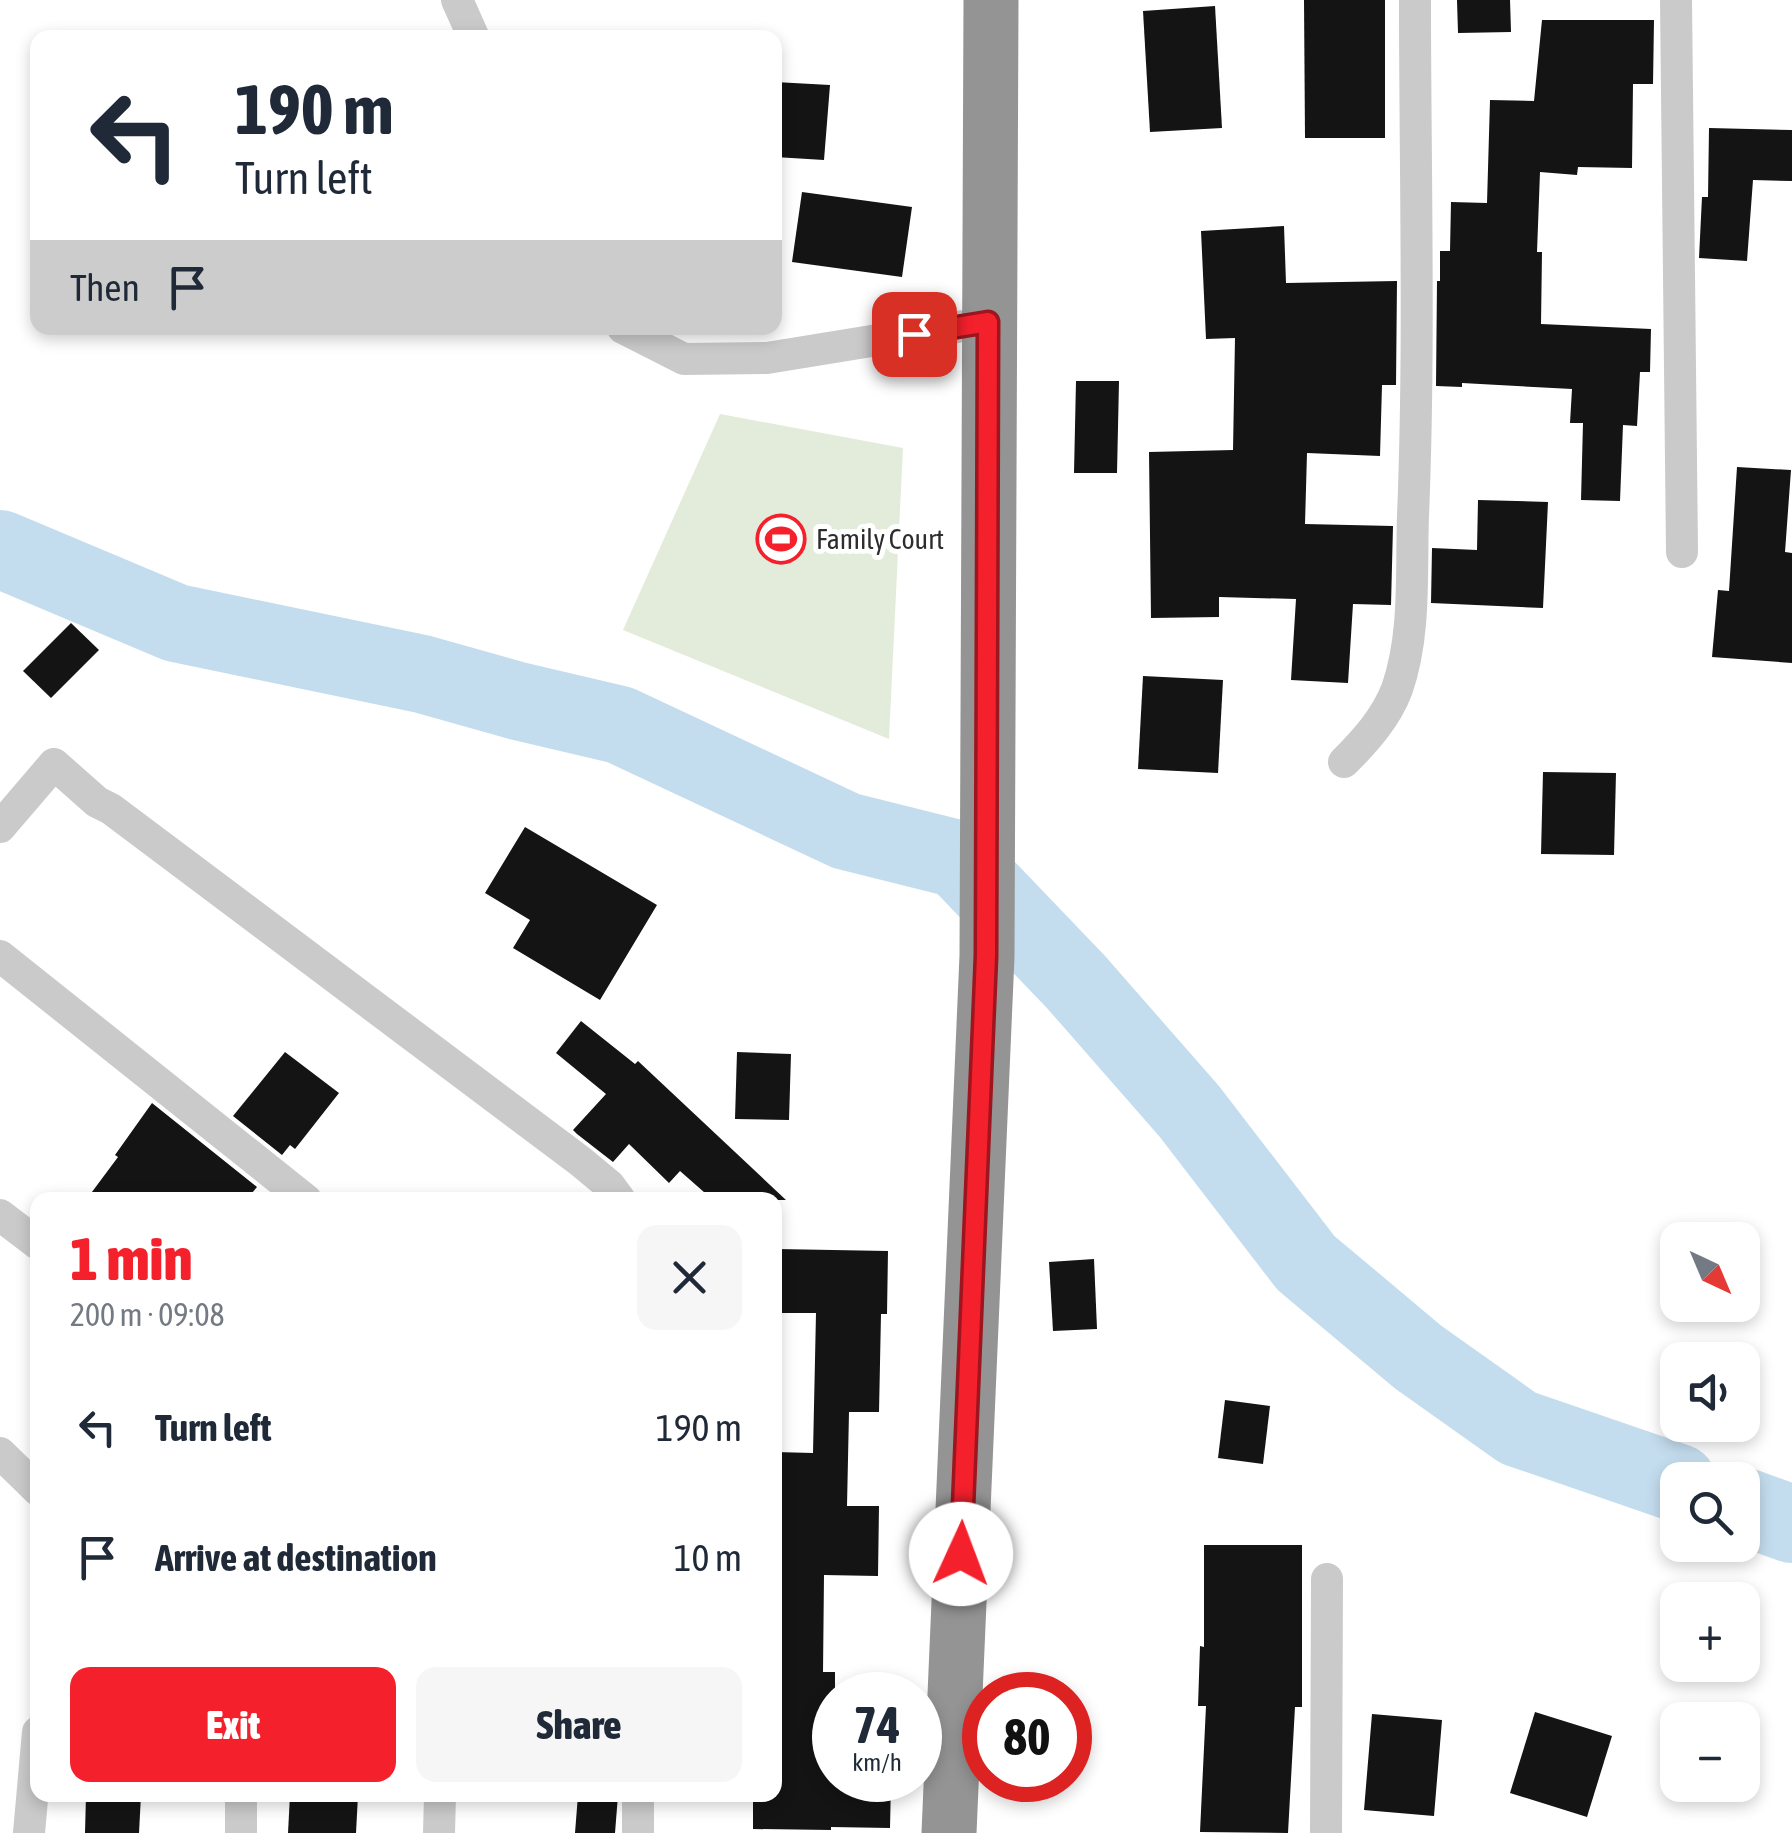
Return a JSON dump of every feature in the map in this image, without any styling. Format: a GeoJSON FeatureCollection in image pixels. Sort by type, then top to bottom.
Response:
{"type":"FeatureCollection","features":[{"type":"Feature","properties":{"kind":"highway"},"geometry":{"type":"LineString","coordinates":[[949,1833],[986,956],[991,0]]}},
{"type":"Feature","properties":{"kind":"street"},"geometry":{"type":"LineString","coordinates":[[457,0],[470,30]]}},
{"type":"Feature","properties":{"kind":"street"},"geometry":{"type":"LineString","coordinates":[[1344,762],[1382,718],[1396,692],[1409,615],[1415,459],[1414,0]]}},
{"type":"Feature","properties":{"kind":"street"},"geometry":{"type":"LineString","coordinates":[[1676,0],[1682,552]]}},
{"type":"Feature","properties":{"kind":"street"},"geometry":{"type":"LineString","coordinates":[[636,335],[684,360],[767,358],[988,322]]}},
{"type":"Feature","properties":{"kind":"street"},"geometry":{"type":"LineString","coordinates":[[0,827],[54,764],[96,802],[580,1160],[614,1192]]}},
{"type":"Feature","properties":{"kind":"street"},"geometry":{"type":"LineString","coordinates":[[0,956],[296,1192]]}},
{"type":"Feature","properties":{"kind":"street"},"geometry":{"type":"LineString","coordinates":[[0,1215],[30,1238]]}},
{"type":"Feature","properties":{"kind":"street"},"geometry":{"type":"LineString","coordinates":[[0,1453],[30,1482]]}},
{"type":"Feature","properties":{"kind":"street"},"geometry":{"type":"LineString","coordinates":[[1326,1579],[1326,1833]]}},
{"type":"Feature","properties":{"kind":"street"},"geometry":{"type":"LineString","coordinates":[[29,1833],[32,1802]]}},
{"type":"Feature","properties":{"kind":"street"},"geometry":{"type":"LineString","coordinates":[[241,1802],[241,1833]]}},
{"type":"Feature","properties":{"kind":"street"},"geometry":{"type":"LineString","coordinates":[[439,1833],[440,1802]]}},
{"type":"Feature","properties":{"kind":"street"},"geometry":{"type":"LineString","coordinates":[[638,1802],[638,1833]]}},
{"type":"Feature","properties":{"kind":"green space","name":"Family Court"},"geometry":{"type":"Polygon","coordinates":[[[720,414],[903,448],[889,739],[623,630],[720,414]]]}},
{"type":"Feature","properties":{"kind":"building"},"geometry":{"type":"Polygon","coordinates":[[[1304,0],[1385,0],[1385,138],[1305,138],[1304,0]]]}},
{"type":"Feature","properties":{"kind":"building"},"geometry":{"type":"Polygon","coordinates":[[[1457,0],[1510,0],[1511,32],[1458,33],[1457,0]]]}},
{"type":"Feature","properties":{"kind":"building"},"geometry":{"type":"Polygon","coordinates":[[[1215,6],[1222,128],[1150,132],[1143,11],[1215,6]]]}},
{"type":"Feature","properties":{"kind":"building"},"geometry":{"type":"Polygon","coordinates":[[[1542,20],[1654,20],[1653,84],[1633,84],[1632,168],[1578,167],[1577,175],[1540,172],[1537,252],[1542,252],[1541,324],[1651,329],[1650,372],[1640,372],[1637,426],[1623,425],[1620,501],[1581,500],[1583,423],[1570,423],[1572,389],[1462,383],[1462,387],[1436,386],[1437,281],[1440,251],[1450,251],[1451,202],[1487,203],[1490,100],[1534,101],[1542,20]]]}},
{"type":"Feature","properties":{"kind":"building"},"geometry":{"type":"Polygon","coordinates":[[[782,82],[830,85],[824,160],[782,157],[782,82]]]}},
{"type":"Feature","properties":{"kind":"building"},"geometry":{"type":"Polygon","coordinates":[[[1709,128],[1792,130],[1792,181],[1753,180],[1747,261],[1699,258],[1702,197],[1708,197],[1709,128]]]}},
{"type":"Feature","properties":{"kind":"building"},"geometry":{"type":"Polygon","coordinates":[[[802,192],[912,207],[902,277],[792,262],[802,192]]]}},
{"type":"Feature","properties":{"kind":"building"},"geometry":{"type":"Polygon","coordinates":[[[1284,226],[1286,283],[1397,281],[1396,385],[1382,385],[1380,456],[1307,453],[1305,524],[1393,526],[1391,605],[1353,604],[1348,683],[1291,680],[1296,599],[1219,597],[1219,617],[1151,618],[1149,452],[1233,450],[1235,338],[1206,339],[1201,231],[1284,226]]]}},
{"type":"Feature","properties":{"kind":"building"},"geometry":{"type":"Polygon","coordinates":[[[1076,381],[1119,381],[1117,473],[1074,473],[1076,381]]]}},
{"type":"Feature","properties":{"kind":"building"},"geometry":{"type":"Polygon","coordinates":[[[1737,467],[1791,470],[1785,552],[1792,553],[1792,663],[1712,657],[1718,590],[1729,591],[1737,467]]]}},
{"type":"Feature","properties":{"kind":"building"},"geometry":{"type":"Polygon","coordinates":[[[1478,500],[1548,502],[1543,608],[1431,603],[1432,548],[1477,550],[1478,500]]]}},
{"type":"Feature","properties":{"kind":"building"},"geometry":{"type":"Polygon","coordinates":[[[71,623],[99,650],[51,698],[23,671],[71,623]]]}},
{"type":"Feature","properties":{"kind":"building"},"geometry":{"type":"Polygon","coordinates":[[[1143,676],[1223,680],[1218,773],[1138,769],[1143,676]]]}},
{"type":"Feature","properties":{"kind":"building"},"geometry":{"type":"Polygon","coordinates":[[[1543,772],[1616,773],[1614,855],[1541,854],[1543,772]]]}},
{"type":"Feature","properties":{"kind":"building"},"geometry":{"type":"Polygon","coordinates":[[[525,827],[657,905],[600,1000],[513,948],[530,920],[485,893],[525,827]]]}},
{"type":"Feature","properties":{"kind":"building"},"geometry":{"type":"Polygon","coordinates":[[[581,1021],[635,1064],[638,1061],[777,1192],[704,1192],[680,1171],[669,1183],[629,1144],[613,1162],[573,1130],[606,1094],[556,1053],[581,1021]]]}},
{"type":"Feature","properties":{"kind":"building"},"geometry":{"type":"Polygon","coordinates":[[[285,1052],[339,1093],[295,1149],[290,1145],[282,1155],[233,1116],[285,1052]]]}},
{"type":"Feature","properties":{"kind":"building"},"geometry":{"type":"Polygon","coordinates":[[[737,1052],[791,1054],[789,1120],[735,1119],[737,1052]]]}},
{"type":"Feature","properties":{"kind":"building"},"geometry":{"type":"Polygon","coordinates":[[[152,1103],[257,1187],[253,1192],[92,1192],[118,1157],[115,1155],[152,1103]]]}},
{"type":"Feature","properties":{"kind":"building"},"geometry":{"type":"Polygon","coordinates":[[[782,1249],[888,1251],[887,1314],[881,1314],[879,1412],[849,1412],[847,1506],[879,1506],[878,1576],[824,1575],[823,1672],[812,1672],[812,1802],[891,1802],[890,1828],[753,1829],[753,1802],[782,1802],[782,1452],[813,1453],[816,1313],[782,1313],[782,1249]]]}},
{"type":"Feature","properties":{"kind":"building"},"geometry":{"type":"Polygon","coordinates":[[[1094,1259],[1097,1329],[1053,1331],[1049,1262],[1094,1259]]]}},
{"type":"Feature","properties":{"kind":"building"},"geometry":{"type":"Polygon","coordinates":[[[1225,1400],[1270,1406],[1263,1464],[1218,1458],[1225,1400]]]}},
{"type":"Feature","properties":{"kind":"building"},"geometry":{"type":"Polygon","coordinates":[[[1204,1545],[1302,1545],[1302,1707],[1295,1707],[1288,1833],[1200,1832],[1206,1706],[1198,1706],[1200,1646],[1204,1647],[1204,1545]]]}},
{"type":"Feature","properties":{"kind":"building"},"geometry":{"type":"Polygon","coordinates":[[[1535,1712],[1612,1736],[1587,1817],[1510,1793],[1535,1712]]]}},
{"type":"Feature","properties":{"kind":"building"},"geometry":{"type":"Polygon","coordinates":[[[1372,1714],[1442,1720],[1434,1816],[1364,1810],[1372,1714]]]}},
{"type":"Feature","properties":{"kind":"building"},"geometry":{"type":"Polygon","coordinates":[[[86,1802],[141,1802],[139,1833],[85,1833],[86,1802]]]}},
{"type":"Feature","properties":{"kind":"building"},"geometry":{"type":"Polygon","coordinates":[[[290,1802],[358,1802],[356,1833],[288,1833],[290,1802]]]}},
{"type":"Feature","properties":{"kind":"building"},"geometry":{"type":"Polygon","coordinates":[[[577,1802],[617,1802],[615,1833],[575,1833],[577,1802]]]}},
{"type":"Feature","properties":{"kind":"waterway"},"geometry":{"type":"LineString","coordinates":[[0,549],[176,623],[422,674],[620,725],[846,831],[958,859],[1076,982],[1189,1111],[1306,1263],[1418,1357],[1518,1428],[1660,1477]]}},
{"type":"Feature","properties":{"kind":"waterway"},"geometry":{"type":"LineString","coordinates":[[1760,1512],[1792,1524]]}},
{"type":"Feature","properties":{"kind":"place","name":"Family Court"},"geometry":{"type":"Point","coordinates":[781,539]}},
{"type":"Feature","properties":{"kind":"route"},"geometry":{"type":"LineString","coordinates":[[914,334],[988,322],[986,956],[961,1554]]}}]}
